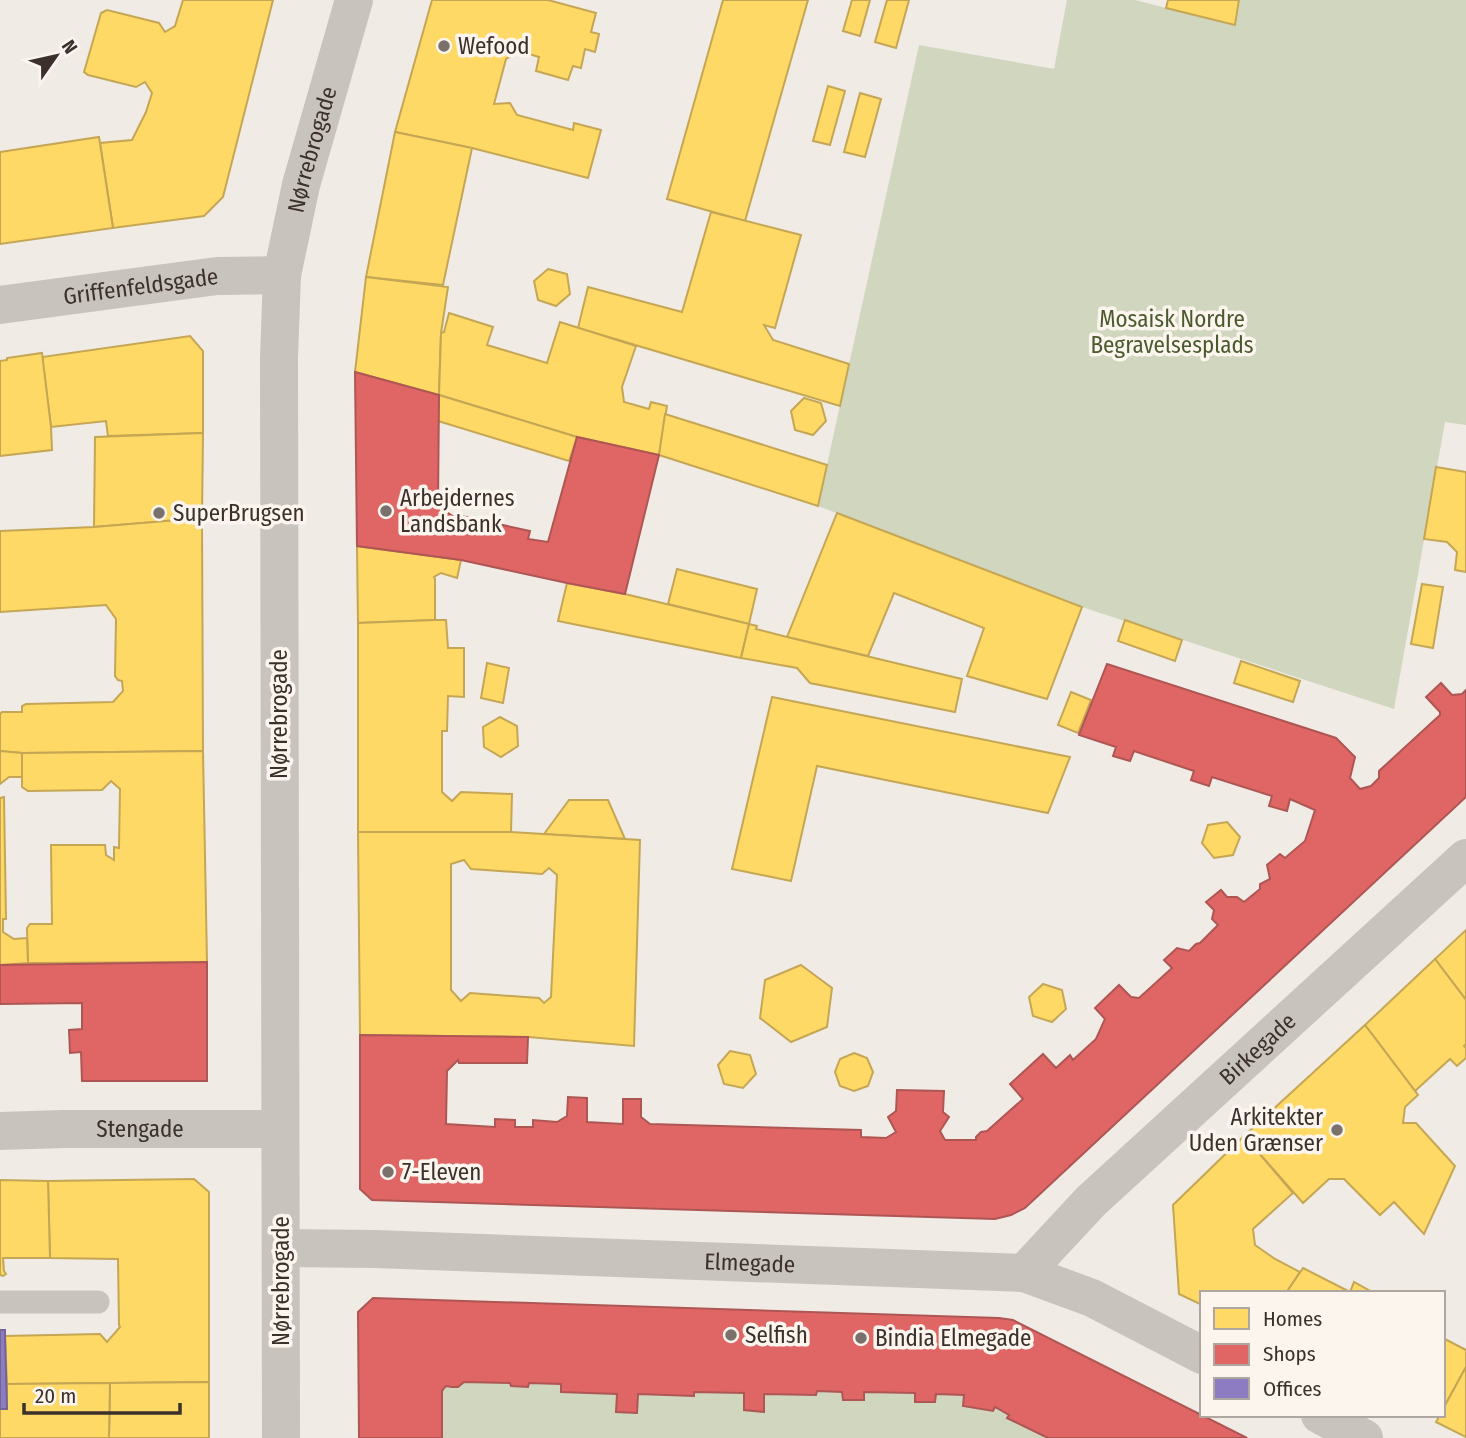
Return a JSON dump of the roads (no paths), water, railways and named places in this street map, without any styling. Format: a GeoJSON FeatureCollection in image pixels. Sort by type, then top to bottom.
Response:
{"type":"FeatureCollection","features":[{"type":"Feature","properties":{"kind":"street","name":"Nørrebrogade"},"geometry":{"type":"LineString","coordinates":[[281,1438],[279,358],[282,275],[301,185],[354,0]]}},
{"type":"Feature","properties":{"kind":"street","name":"Griffenfeldsgade"},"geometry":{"type":"LineString","coordinates":[[0,305],[217,276],[282,275]]}},
{"type":"Feature","properties":{"kind":"street","name":"Birkegade"},"geometry":{"type":"LineString","coordinates":[[1024,1273],[1091,1201],[1466,858]]}},
{"type":"Feature","properties":{"kind":"street","name":"Stengade"},"geometry":{"type":"LineString","coordinates":[[0,1131],[280,1129]]}},
{"type":"Feature","properties":{"kind":"street","name":"Elmegade"},"geometry":{"type":"LineString","coordinates":[[281,1248],[375,1249],[1024,1273],[1092,1298],[1200,1354]]}},
{"type":"Feature","properties":{"kind":"street"},"geometry":{"type":"LineString","coordinates":[[1324,1417],[1364,1438]]}},
{"type":"Feature","properties":{"kind":"lane"},"geometry":{"type":"LineString","coordinates":[[0,1303],[98,1302]]}},
{"type":"Feature","properties":{"kind":"place","name":"Wefood"},"geometry":{"type":"Point","coordinates":[444,46]}},
{"type":"Feature","properties":{"kind":"place","name":"Arbejdernes Landsbank"},"geometry":{"type":"Point","coordinates":[386,511]}},
{"type":"Feature","properties":{"kind":"place","name":"SuperBrugsen"},"geometry":{"type":"Point","coordinates":[159,513]}},
{"type":"Feature","properties":{"kind":"place","name":"Arkitekter Uden Grænser"},"geometry":{"type":"Point","coordinates":[1337,1130]}},
{"type":"Feature","properties":{"kind":"place","name":"7-Eleven"},"geometry":{"type":"Point","coordinates":[388,1172]}},
{"type":"Feature","properties":{"kind":"place","name":"Selfish"},"geometry":{"type":"Point","coordinates":[731,1335]}},
{"type":"Feature","properties":{"kind":"place","name":"Bindia Elmegade"},"geometry":{"type":"Point","coordinates":[861,1338]}},
{"type":"Feature","properties":{"kind":"park label","name":"Mosaisk Nordre Begravelsesplads"},"geometry":{"type":"Point","coordinates":[1172,332]}}]}
